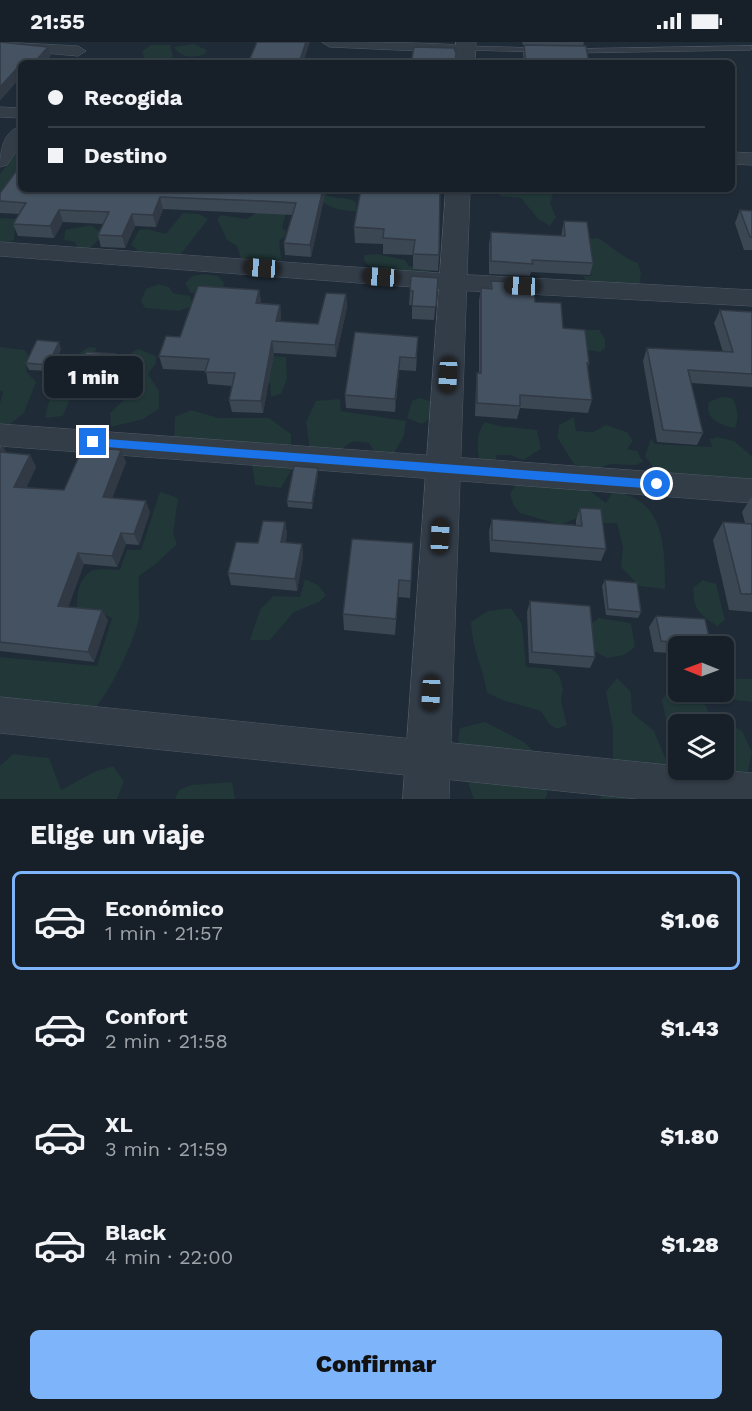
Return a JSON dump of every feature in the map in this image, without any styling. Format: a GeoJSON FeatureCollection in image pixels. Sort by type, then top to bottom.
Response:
{"type":"FeatureCollection","features":[{"type":"Feature","properties":{"kind":"street"},"geometry":{"type":"LineString","coordinates":[[330,42],[466,51]]}},
{"type":"Feature","properties":{"kind":"street"},"geometry":{"type":"LineString","coordinates":[[0,44],[78,52]]}},
{"type":"Feature","properties":{"kind":"street"},"geometry":{"type":"LineString","coordinates":[[0,112],[18,113]]}},
{"type":"Feature","properties":{"kind":"street"},"geometry":{"type":"LineString","coordinates":[[0,161],[18,136]]}},
{"type":"Feature","properties":{"kind":"street"},"geometry":{"type":"LineString","coordinates":[[735,158],[752,159]]}},
{"type":"Feature","properties":{"kind":"street"},"geometry":{"type":"LineString","coordinates":[[426,799],[458,192]]}},
{"type":"Feature","properties":{"kind":"street"},"geometry":{"type":"LineString","coordinates":[[0,249],[453,282],[752,298]]}},
{"type":"Feature","properties":{"kind":"street"},"geometry":{"type":"LineString","coordinates":[[0,435],[752,491]]}},
{"type":"Feature","properties":{"kind":"street"},"geometry":{"type":"LineString","coordinates":[[0,715],[752,792]]}},
{"type":"Feature","properties":{"kind":"lane"},"geometry":{"type":"LineString","coordinates":[[466,51],[751,48]]}},
{"type":"Feature","properties":{"kind":"green space"},"geometry":{"type":"Polygon","coordinates":[[[194,44],[207,50],[205,54],[188,56],[181,54],[174,47],[194,44]]]}},
{"type":"Feature","properties":{"kind":"green space"},"geometry":{"type":"Polygon","coordinates":[[[151,45],[170,45],[173,56],[171,60],[152,60],[144,58],[142,51],[151,45]]]}},
{"type":"Feature","properties":{"kind":"green space"},"geometry":{"type":"Polygon","coordinates":[[[18,151],[18,170],[0,196],[0,174],[18,151]]]}},
{"type":"Feature","properties":{"kind":"green space"},"geometry":{"type":"Polygon","coordinates":[[[272,192],[286,192],[289,201],[282,228],[286,231],[285,236],[279,241],[282,265],[242,262],[237,246],[227,240],[217,219],[221,215],[247,219],[263,208],[272,192]]]}},
{"type":"Feature","properties":{"kind":"green space"},"geometry":{"type":"Polygon","coordinates":[[[498,192],[554,192],[550,203],[556,217],[550,226],[538,219],[521,198],[500,196],[498,192]]]}},
{"type":"Feature","properties":{"kind":"green space"},"geometry":{"type":"Polygon","coordinates":[[[324,193],[331,197],[356,202],[356,211],[337,209],[324,203],[319,200],[324,193]]]}},
{"type":"Feature","properties":{"kind":"green space"},"geometry":{"type":"Polygon","coordinates":[[[183,213],[199,214],[208,219],[178,258],[144,256],[131,245],[139,230],[147,229],[166,234],[183,213]]]}},
{"type":"Feature","properties":{"kind":"green space"},"geometry":{"type":"Polygon","coordinates":[[[0,218],[20,219],[14,240],[0,245],[0,218]]]}},
{"type":"Feature","properties":{"kind":"green space"},"geometry":{"type":"Polygon","coordinates":[[[91,225],[99,231],[101,237],[89,249],[77,247],[75,242],[64,240],[65,230],[91,225]]]}},
{"type":"Feature","properties":{"kind":"green space"},"geometry":{"type":"Polygon","coordinates":[[[598,238],[638,263],[641,273],[638,296],[593,295],[583,276],[591,276],[587,239],[598,238]]]}},
{"type":"Feature","properties":{"kind":"green space"},"geometry":{"type":"Polygon","coordinates":[[[378,254],[405,260],[409,266],[430,268],[432,274],[372,269],[364,260],[364,255],[378,254]]]}},
{"type":"Feature","properties":{"kind":"green space"},"geometry":{"type":"Polygon","coordinates":[[[203,274],[218,276],[224,283],[223,292],[191,293],[185,283],[193,276],[203,274]]]}},
{"type":"Feature","properties":{"kind":"green space"},"geometry":{"type":"Polygon","coordinates":[[[159,284],[169,287],[173,293],[190,296],[193,306],[179,311],[145,308],[141,301],[146,289],[159,284]]]}},
{"type":"Feature","properties":{"kind":"green space"},"geometry":{"type":"Polygon","coordinates":[[[583,330],[599,330],[605,339],[605,348],[600,352],[587,350],[583,330]]]}},
{"type":"Feature","properties":{"kind":"green space"},"geometry":{"type":"Polygon","coordinates":[[[0,347],[25,350],[30,358],[26,371],[36,382],[24,413],[10,424],[0,424],[0,403],[3,392],[0,391],[0,347]]]}},
{"type":"Feature","properties":{"kind":"green space"},"geometry":{"type":"Polygon","coordinates":[[[89,347],[97,348],[80,373],[63,416],[45,418],[55,386],[65,368],[89,347]]]}},
{"type":"Feature","properties":{"kind":"green space"},"geometry":{"type":"Polygon","coordinates":[[[138,349],[156,356],[156,363],[148,374],[159,391],[159,409],[143,419],[111,427],[110,413],[128,396],[118,382],[123,358],[138,349]]]}},
{"type":"Feature","properties":{"kind":"green space"},"geometry":{"type":"Polygon","coordinates":[[[260,355],[286,357],[287,379],[281,394],[271,397],[270,383],[248,381],[260,355]]]}},
{"type":"Feature","properties":{"kind":"green space"},"geometry":{"type":"Polygon","coordinates":[[[721,397],[732,398],[734,402],[737,409],[735,428],[719,423],[709,413],[709,402],[721,397]]]}},
{"type":"Feature","properties":{"kind":"green space"},"geometry":{"type":"Polygon","coordinates":[[[419,398],[434,402],[434,416],[422,424],[407,418],[412,401],[419,398]]]}},
{"type":"Feature","properties":{"kind":"green space"},"geometry":{"type":"Polygon","coordinates":[[[340,399],[341,411],[406,421],[404,436],[392,456],[376,455],[369,443],[353,441],[332,456],[310,451],[306,422],[316,401],[340,399]]]}},
{"type":"Feature","properties":{"kind":"green space"},"geometry":{"type":"Polygon","coordinates":[[[191,410],[219,418],[269,418],[291,434],[292,469],[281,488],[255,485],[252,464],[174,440],[175,417],[191,410]]]}},
{"type":"Feature","properties":{"kind":"green space"},"geometry":{"type":"Polygon","coordinates":[[[574,417],[576,431],[593,432],[606,425],[627,432],[633,441],[627,449],[637,451],[643,462],[635,465],[610,464],[593,470],[574,464],[557,437],[559,425],[574,417]]]}},
{"type":"Feature","properties":{"kind":"green space"},"geometry":{"type":"Polygon","coordinates":[[[485,422],[537,430],[541,449],[523,460],[510,455],[497,455],[494,465],[479,459],[478,439],[485,422]]]}},
{"type":"Feature","properties":{"kind":"green space"},"geometry":{"type":"Polygon","coordinates":[[[717,437],[734,441],[752,456],[752,496],[741,502],[716,498],[653,467],[645,456],[651,438],[655,444],[712,447],[710,439],[717,437]]]}},
{"type":"Feature","properties":{"kind":"green space"},"geometry":{"type":"Polygon","coordinates":[[[519,482],[590,491],[606,503],[614,490],[646,506],[653,516],[662,539],[665,589],[639,586],[621,567],[623,548],[617,523],[605,523],[579,517],[561,525],[520,513],[513,504],[510,493],[519,482]]]}},
{"type":"Feature","properties":{"kind":"green space"},"geometry":{"type":"Polygon","coordinates":[[[160,492],[178,498],[173,534],[177,544],[139,576],[137,627],[111,685],[87,715],[59,722],[0,730],[0,657],[97,666],[112,618],[94,610],[78,611],[79,587],[90,572],[101,569],[120,570],[127,550],[141,550],[160,492]]]}},
{"type":"Feature","properties":{"kind":"green space"},"geometry":{"type":"Polygon","coordinates":[[[305,579],[318,585],[326,595],[319,602],[294,612],[270,640],[250,640],[260,610],[273,596],[300,597],[305,579]]]}},
{"type":"Feature","properties":{"kind":"green space"},"geometry":{"type":"Polygon","coordinates":[[[703,580],[716,584],[725,620],[717,626],[698,611],[694,602],[693,588],[703,580]]]}},
{"type":"Feature","properties":{"kind":"green space"},"geometry":{"type":"Polygon","coordinates":[[[511,608],[522,624],[526,667],[552,669],[559,675],[563,689],[561,702],[567,725],[557,729],[549,724],[541,711],[505,701],[487,693],[473,641],[471,622],[488,611],[511,608]]]}},
{"type":"Feature","properties":{"kind":"green space"},"geometry":{"type":"Polygon","coordinates":[[[599,618],[631,623],[635,647],[624,655],[607,658],[592,650],[590,625],[599,618]]]}},
{"type":"Feature","properties":{"kind":"green space"},"geometry":{"type":"Polygon","coordinates":[[[617,678],[631,692],[632,713],[654,731],[668,765],[668,780],[674,780],[679,799],[600,799],[613,760],[613,728],[606,692],[617,678]]]}},
{"type":"Feature","properties":{"kind":"green space"},"geometry":{"type":"Polygon","coordinates":[[[734,679],[752,679],[752,702],[735,700],[734,679]]]}},
{"type":"Feature","properties":{"kind":"green space"},"geometry":{"type":"Polygon","coordinates":[[[668,691],[668,702],[703,702],[709,714],[668,714],[668,726],[662,700],[668,691]]]}},
{"type":"Feature","properties":{"kind":"green space"},"geometry":{"type":"Polygon","coordinates":[[[485,722],[524,742],[549,766],[545,799],[474,799],[462,764],[459,746],[460,728],[485,722]]]}},
{"type":"Feature","properties":{"kind":"green space"},"geometry":{"type":"Polygon","coordinates":[[[734,727],[742,731],[752,752],[747,776],[734,775],[734,727]]]}},
{"type":"Feature","properties":{"kind":"green space"},"geometry":{"type":"Polygon","coordinates":[[[13,754],[49,758],[61,790],[94,772],[113,766],[124,781],[117,799],[0,799],[0,766],[13,754]]]}},
{"type":"Feature","properties":{"kind":"green space"},"geometry":{"type":"Polygon","coordinates":[[[232,782],[235,799],[175,799],[179,790],[191,785],[232,782]]]}},
{"type":"Feature","properties":{"kind":"building"},"geometry":{"type":"Polygon","coordinates":[[[0,42],[48,47],[37,60],[18,60],[18,67],[0,87],[0,42]]]}},
{"type":"Feature","properties":{"kind":"building"},"geometry":{"type":"Polygon","coordinates":[[[257,42],[306,42],[300,60],[249,60],[257,42]]]}},
{"type":"Feature","properties":{"kind":"building"},"geometry":{"type":"Polygon","coordinates":[[[524,45],[586,46],[588,60],[526,60],[524,45]]]}},
{"type":"Feature","properties":{"kind":"building"},"geometry":{"type":"Polygon","coordinates":[[[414,47],[454,48],[456,53],[455,60],[412,60],[414,47]]]}},
{"type":"Feature","properties":{"kind":"building"},"geometry":{"type":"Polygon","coordinates":[[[18,169],[18,192],[322,192],[310,245],[284,243],[296,203],[160,197],[153,215],[132,214],[122,236],[98,235],[109,212],[59,210],[50,226],[13,224],[26,203],[0,201],[0,193],[18,169]]]}},
{"type":"Feature","properties":{"kind":"building"},"geometry":{"type":"Polygon","coordinates":[[[360,192],[440,192],[439,255],[413,254],[415,240],[383,238],[384,229],[354,227],[360,192]]]}},
{"type":"Feature","properties":{"kind":"building"},"geometry":{"type":"Polygon","coordinates":[[[740,210],[752,211],[752,237],[750,237],[740,210]]]}},
{"type":"Feature","properties":{"kind":"building"},"geometry":{"type":"Polygon","coordinates":[[[564,221],[587,222],[593,263],[532,260],[533,264],[491,261],[491,232],[565,236],[564,221]]]}},
{"type":"Feature","properties":{"kind":"building"},"geometry":{"type":"Polygon","coordinates":[[[411,276],[438,278],[436,307],[412,306],[411,276]]]}},
{"type":"Feature","properties":{"kind":"building"},"geometry":{"type":"Polygon","coordinates":[[[491,281],[534,283],[535,302],[561,303],[563,328],[585,330],[592,400],[520,395],[520,406],[477,403],[477,373],[481,373],[481,288],[492,289],[491,281]]]}},
{"type":"Feature","properties":{"kind":"building"},"geometry":{"type":"Polygon","coordinates":[[[198,286],[259,290],[256,303],[280,305],[276,321],[318,324],[326,293],[346,294],[335,345],[272,341],[261,401],[229,400],[235,373],[205,372],[209,359],[159,356],[166,336],[180,337],[198,286]]]}},
{"type":"Feature","properties":{"kind":"building"},"geometry":{"type":"Polygon","coordinates":[[[720,310],[752,312],[752,374],[688,370],[703,433],[663,430],[647,348],[733,352],[720,310]]]}},
{"type":"Feature","properties":{"kind":"building"},"geometry":{"type":"Polygon","coordinates":[[[355,332],[418,337],[416,358],[400,357],[395,399],[345,395],[355,332]]]}},
{"type":"Feature","properties":{"kind":"building"},"geometry":{"type":"Polygon","coordinates":[[[37,340],[59,342],[48,365],[26,363],[37,340]]]}},
{"type":"Feature","properties":{"kind":"building"},"geometry":{"type":"Polygon","coordinates":[[[86,352],[115,354],[103,382],[73,380],[86,352]]]}},
{"type":"Feature","properties":{"kind":"building"},"geometry":{"type":"Polygon","coordinates":[[[97,448],[121,450],[103,497],[146,501],[134,534],[121,533],[112,556],[78,553],[58,606],[102,610],[88,652],[0,642],[0,452],[30,455],[14,487],[64,490],[81,452],[95,453],[97,448]]]}},
{"type":"Feature","properties":{"kind":"building"},"geometry":{"type":"Polygon","coordinates":[[[294,466],[318,468],[312,503],[287,501],[294,466]]]}},
{"type":"Feature","properties":{"kind":"building"},"geometry":{"type":"Polygon","coordinates":[[[580,508],[601,509],[606,549],[492,540],[492,519],[582,526],[580,508]]]}},
{"type":"Feature","properties":{"kind":"building"},"geometry":{"type":"Polygon","coordinates":[[[263,521],[285,522],[281,542],[302,544],[295,579],[228,573],[236,542],[258,543],[263,521]]]}},
{"type":"Feature","properties":{"kind":"building"},"geometry":{"type":"Polygon","coordinates":[[[723,522],[752,524],[752,594],[741,594],[723,522]]]}},
{"type":"Feature","properties":{"kind":"building"},"geometry":{"type":"Polygon","coordinates":[[[352,539],[413,543],[411,581],[399,580],[396,619],[343,614],[352,539]]]}},
{"type":"Feature","properties":{"kind":"building"},"geometry":{"type":"Polygon","coordinates":[[[605,580],[637,583],[641,612],[608,609],[605,580]]]}},
{"type":"Feature","properties":{"kind":"building"},"geometry":{"type":"Polygon","coordinates":[[[530,601],[590,606],[595,657],[532,652],[530,601]]]}},
{"type":"Feature","properties":{"kind":"building"},"geometry":{"type":"Polygon","coordinates":[[[656,616],[705,619],[709,636],[668,636],[668,642],[661,641],[656,616]]]}},
{"type":"Feature","properties":{"kind":"route"},"geometry":{"type":"LineString","coordinates":[[93,442],[657,484]]}}]}
